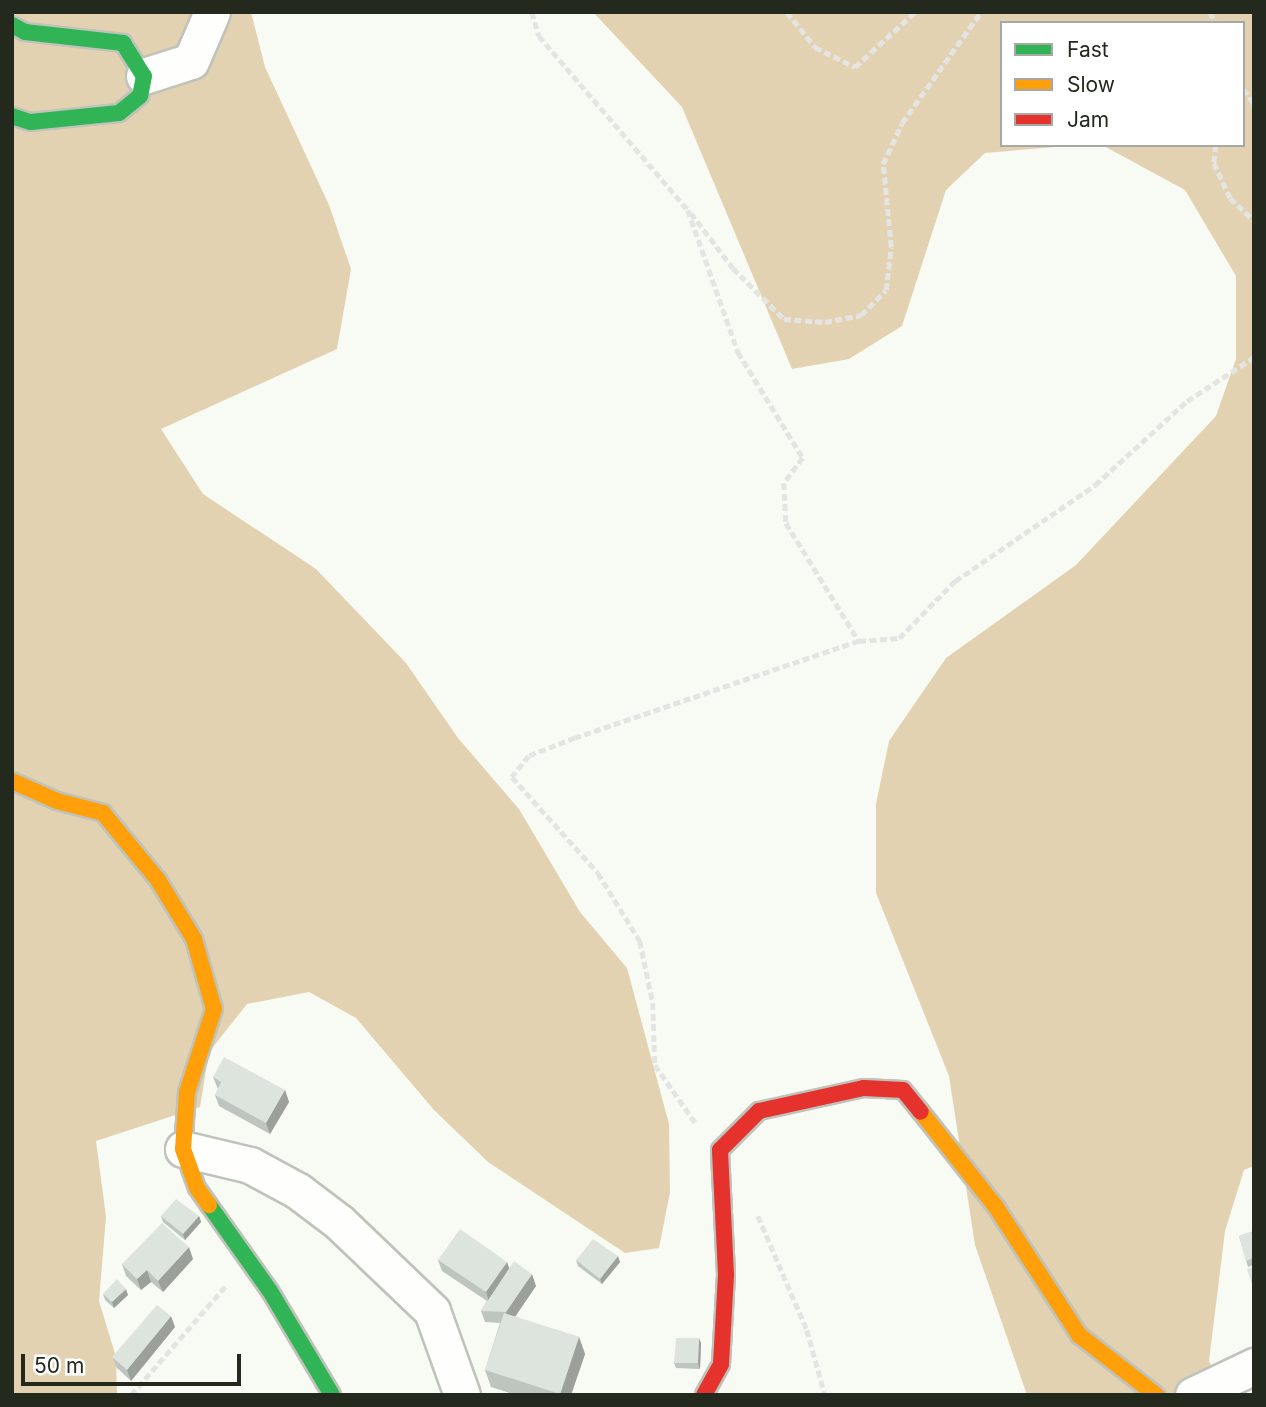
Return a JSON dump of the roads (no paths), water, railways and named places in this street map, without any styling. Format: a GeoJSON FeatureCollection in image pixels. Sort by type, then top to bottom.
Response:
{"type":"FeatureCollection","features":[{"type":"Feature","properties":{"kind":"street"},"geometry":{"type":"LineString","coordinates":[[144,76],[191,61],[212,12]]}},
{"type":"Feature","properties":{"kind":"street"},"geometry":{"type":"LineString","coordinates":[[12,25],[25,32],[123,43],[144,76],[140,96],[120,113],[30,122],[12,116]]}},
{"type":"Feature","properties":{"kind":"street"},"geometry":{"type":"LineString","coordinates":[[12,781],[57,801],[103,813],[159,880],[194,939],[214,1009],[187,1092],[183,1149],[197,1188],[305,1346],[332,1395]]}},
{"type":"Feature","properties":{"kind":"street"},"geometry":{"type":"LineString","coordinates":[[704,1395],[721,1364],[726,1274],[720,1150],[759,1111],[864,1088],[903,1090],[996,1208],[1079,1335],[1156,1395]]}},
{"type":"Feature","properties":{"kind":"street"},"geometry":{"type":"LineString","coordinates":[[183,1149],[250,1165],[299,1191],[340,1222],[432,1311],[462,1395]]}},
{"type":"Feature","properties":{"kind":"street"},"geometry":{"type":"LineString","coordinates":[[1193,1395],[1254,1366]]}}]}
